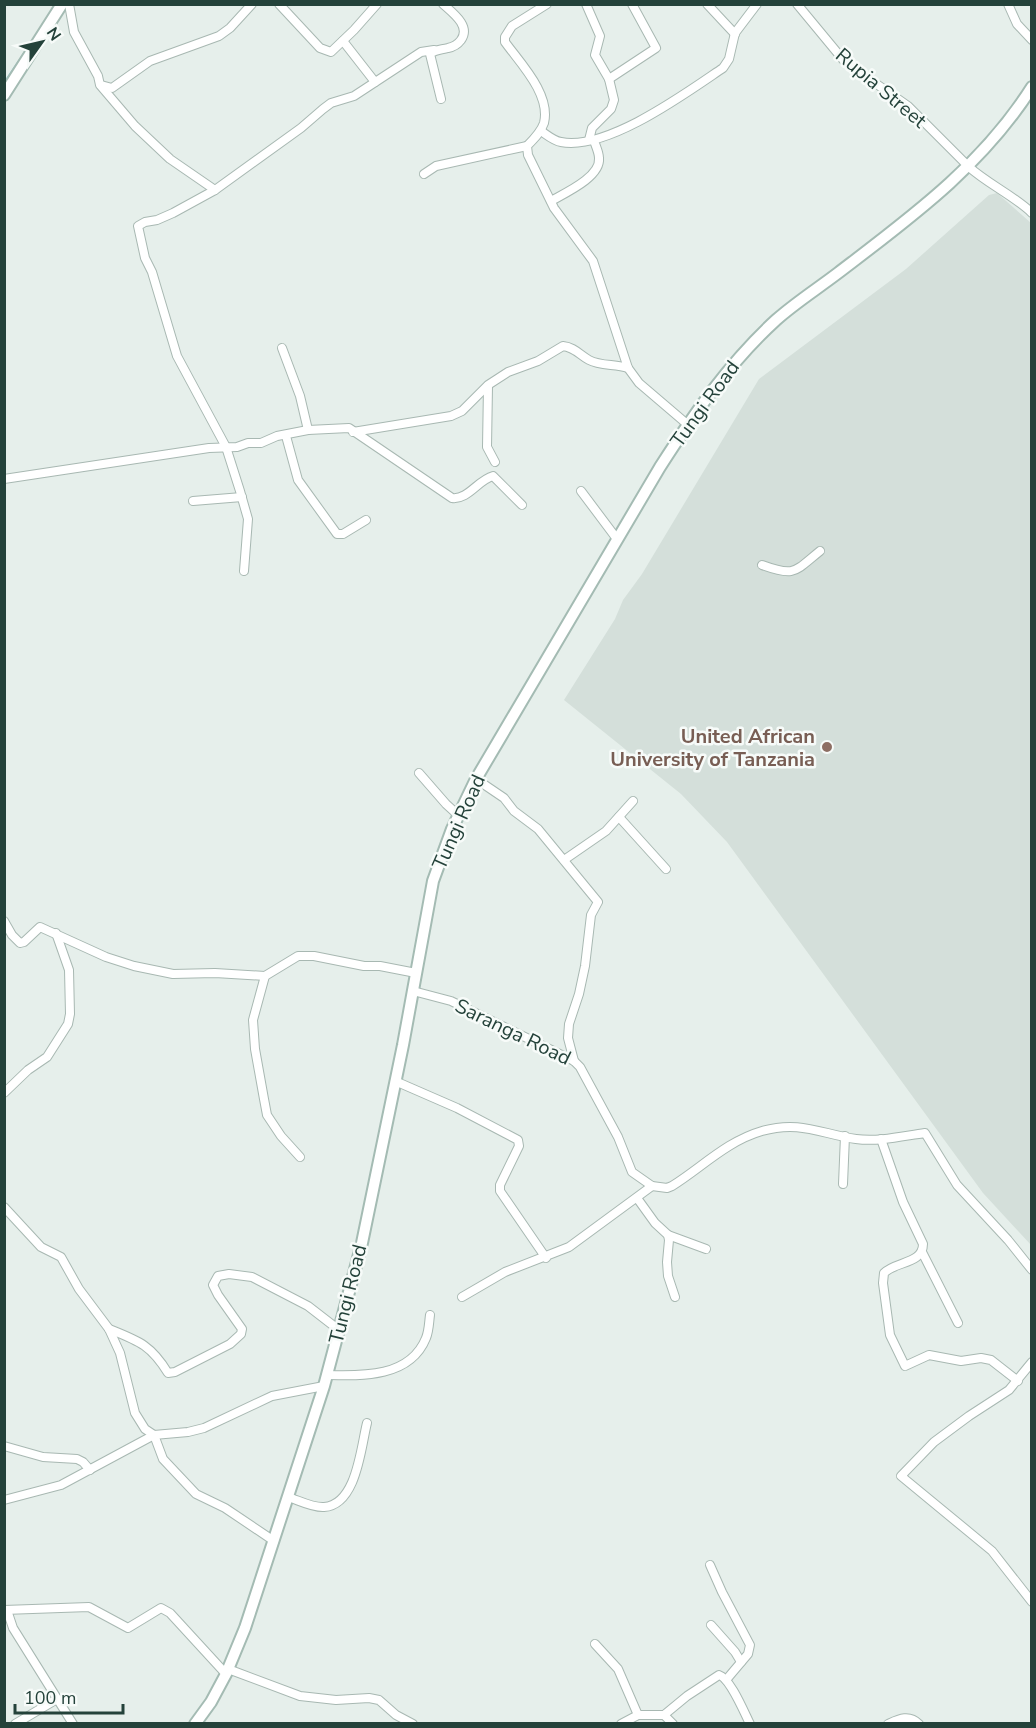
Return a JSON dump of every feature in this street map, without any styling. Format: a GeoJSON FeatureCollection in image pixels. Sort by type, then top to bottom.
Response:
{"type":"FeatureCollection","features":[{"type":"Feature","properties":{"kind":"main road"},"geometry":{"type":"LineString","coordinates":[[4,95],[62,4]]}},
{"type":"Feature","properties":{"kind":"main road","name":"Tungi Road"},"geometry":{"type":"LineString","coordinates":[[195,1724],[211,1702],[245,1628],[325,1380],[362,1243],[417,973],[433,881],[476,779],[570,621],[590,582],[687,424],[736,360],[777,319],[930,201],[969,168],[1032,87]]}},
{"type":"Feature","properties":{"kind":"street"},"geometry":{"type":"LineString","coordinates":[[69,4],[74,32],[98,76],[100,85],[135,126],[170,159],[215,190]]}},
{"type":"Feature","properties":{"kind":"street"},"geometry":{"type":"LineString","coordinates":[[100,85],[112,88],[150,61],[214,39],[230,28],[252,4]]}},
{"type":"Feature","properties":{"kind":"street"},"geometry":{"type":"LineString","coordinates":[[279,4],[322,50],[331,52],[377,4]]}},
{"type":"Feature","properties":{"kind":"street"},"geometry":{"type":"LineString","coordinates":[[244,571],[248,519],[242,497],[226,447],[177,356],[152,272],[145,258],[138,226],[173,213],[215,190],[301,128],[331,103],[354,96],[421,52],[460,42],[464,32],[461,22],[443,4]]}},
{"type":"Feature","properties":{"kind":"street"},"geometry":{"type":"LineString","coordinates":[[424,174],[436,166],[527,146],[541,131],[544,119],[541,94],[506,42],[505,37],[512,26],[547,4]]}},
{"type":"Feature","properties":{"kind":"street"},"geometry":{"type":"LineString","coordinates":[[551,201],[583,182],[595,171],[599,159],[591,140],[593,127],[614,104],[609,79],[595,55],[600,34],[586,4]]}},
{"type":"Feature","properties":{"kind":"street"},"geometry":{"type":"LineString","coordinates":[[609,79],[656,48],[632,4]]}},
{"type":"Feature","properties":{"kind":"street"},"geometry":{"type":"LineString","coordinates":[[707,4],[735,34]]}},
{"type":"Feature","properties":{"kind":"street"},"geometry":{"type":"LineString","coordinates":[[541,131],[560,142],[591,140],[665,107],[723,68],[729,59],[735,34],[757,4]]}},
{"type":"Feature","properties":{"kind":"street","name":"Rupia Street"},"geometry":{"type":"LineString","coordinates":[[797,4],[845,62],[908,106],[969,168],[1032,213]]}},
{"type":"Feature","properties":{"kind":"street"},"geometry":{"type":"LineString","coordinates":[[1008,4],[1017,24],[1032,40]]}},
{"type":"Feature","properties":{"kind":"street"},"geometry":{"type":"LineString","coordinates":[[343,41],[375,82]]}},
{"type":"Feature","properties":{"kind":"street"},"geometry":{"type":"LineString","coordinates":[[434,50],[430,55],[441,99]]}},
{"type":"Feature","properties":{"kind":"street"},"geometry":{"type":"LineString","coordinates":[[527,146],[528,155],[551,201],[593,261],[628,369],[639,383],[687,424]]}},
{"type":"Feature","properties":{"kind":"street"},"geometry":{"type":"LineString","coordinates":[[353,432],[451,416],[469,405],[488,385],[511,370],[538,361],[563,346],[574,349],[593,362],[628,369]]}},
{"type":"Feature","properties":{"kind":"street"},"geometry":{"type":"LineString","coordinates":[[282,348],[300,396],[308,430]]}},
{"type":"Feature","properties":{"kind":"street"},"geometry":{"type":"LineString","coordinates":[[488,385],[487,447],[495,462]]}},
{"type":"Feature","properties":{"kind":"street"},"geometry":{"type":"LineString","coordinates":[[4,479],[101,463],[261,443],[277,436],[308,430],[350,428],[452,498],[459,498],[487,477],[493,476],[522,505]]}},
{"type":"Feature","properties":{"kind":"street"},"geometry":{"type":"LineString","coordinates":[[286,436],[298,480],[337,534],[343,534],[366,520]]}},
{"type":"Feature","properties":{"kind":"street"},"geometry":{"type":"LineString","coordinates":[[581,491],[617,539]]}},
{"type":"Feature","properties":{"kind":"street"},"geometry":{"type":"LineString","coordinates":[[193,501],[242,497]]}},
{"type":"Feature","properties":{"kind":"street"},"geometry":{"type":"LineString","coordinates":[[762,565],[783,573],[795,571],[820,551]]}},
{"type":"Feature","properties":{"kind":"street"},"geometry":{"type":"LineString","coordinates":[[419,773],[446,804],[459,815]]}},
{"type":"Feature","properties":{"kind":"street"},"geometry":{"type":"LineString","coordinates":[[476,779],[504,798],[513,811],[538,830],[598,902],[591,915],[582,981],[569,1024],[568,1038],[574,1060]]}},
{"type":"Feature","properties":{"kind":"street"},"geometry":{"type":"LineString","coordinates":[[564,860],[606,831],[633,801]]}},
{"type":"Feature","properties":{"kind":"street"},"geometry":{"type":"LineString","coordinates":[[619,817],[666,869]]}},
{"type":"Feature","properties":{"kind":"street"},"geometry":{"type":"LineString","coordinates":[[4,921],[20,944],[40,927],[134,966],[173,974],[215,973],[265,976],[298,956],[314,956],[417,973]]}},
{"type":"Feature","properties":{"kind":"street"},"geometry":{"type":"LineString","coordinates":[[4,1093],[28,1070],[46,1057],[68,1024],[70,1014],[69,970],[56,933]]}},
{"type":"Feature","properties":{"kind":"street"},"geometry":{"type":"LineString","coordinates":[[265,976],[253,1020],[255,1049],[267,1115],[281,1136],[300,1157]]}},
{"type":"Feature","properties":{"kind":"street","name":"Saranga Road"},"geometry":{"type":"LineString","coordinates":[[413,991],[451,1001],[574,1060],[607,1116],[632,1172],[652,1186]]}},
{"type":"Feature","properties":{"kind":"street"},"geometry":{"type":"LineString","coordinates":[[395,1081],[457,1108],[518,1140],[519,1146],[499,1188],[546,1257]]}},
{"type":"Feature","properties":{"kind":"street"},"geometry":{"type":"LineString","coordinates":[[462,1297],[505,1272],[569,1247],[652,1186],[667,1188],[672,1186],[715,1155],[762,1131],[779,1127],[806,1127],[863,1140],[925,1133],[957,1185],[1008,1240],[1032,1270]]}},
{"type":"Feature","properties":{"kind":"street"},"geometry":{"type":"LineString","coordinates":[[843,1184],[845,1136]]}},
{"type":"Feature","properties":{"kind":"street"},"geometry":{"type":"LineString","coordinates":[[881,1139],[903,1202],[922,1241],[922,1252],[958,1323]]}},
{"type":"Feature","properties":{"kind":"street"},"geometry":{"type":"LineString","coordinates":[[638,1198],[654,1223],[668,1235],[706,1249]]}},
{"type":"Feature","properties":{"kind":"street"},"geometry":{"type":"LineString","coordinates":[[4,1207],[41,1247],[61,1257],[79,1289],[109,1329],[120,1353],[135,1413],[145,1429],[154,1435],[163,1459],[196,1494],[225,1508],[274,1541]]}},
{"type":"Feature","properties":{"kind":"street"},"geometry":{"type":"LineString","coordinates":[[668,1235],[667,1262],[675,1297]]}},
{"type":"Feature","properties":{"kind":"street"},"geometry":{"type":"LineString","coordinates":[[922,1252],[917,1257],[898,1264],[884,1273],[883,1283],[890,1335],[905,1366],[929,1355],[961,1361],[986,1358],[1018,1381]]}},
{"type":"Feature","properties":{"kind":"street"},"geometry":{"type":"LineString","coordinates":[[109,1329],[141,1342],[158,1356],[168,1373],[175,1372],[230,1344],[242,1334],[242,1329],[213,1285],[218,1276],[229,1274],[252,1277],[308,1306],[339,1330]]}},
{"type":"Feature","properties":{"kind":"street"},"geometry":{"type":"LineString","coordinates":[[4,1500],[49,1489],[90,1470],[154,1435],[204,1428],[272,1396],[325,1380],[366,1376],[399,1366],[423,1345],[430,1315]]}},
{"type":"Feature","properties":{"kind":"street"},"geometry":{"type":"LineString","coordinates":[[1032,1362],[1009,1390],[934,1442],[901,1476],[992,1551],[1032,1602]]}},
{"type":"Feature","properties":{"kind":"street"},"geometry":{"type":"LineString","coordinates":[[288,1497],[322,1508],[332,1506],[341,1498],[348,1490],[360,1462],[361,1446],[367,1423]]}},
{"type":"Feature","properties":{"kind":"street"},"geometry":{"type":"LineString","coordinates":[[4,1446],[34,1455],[77,1459],[90,1470]]}},
{"type":"Feature","properties":{"kind":"street"},"geometry":{"type":"LineString","coordinates":[[710,1565],[750,1645],[748,1654],[726,1680]]}},
{"type":"Feature","properties":{"kind":"street"},"geometry":{"type":"LineString","coordinates":[[73,1724],[13,1628],[6,1610],[89,1607],[128,1628],[161,1608],[170,1613],[227,1671],[300,1696],[336,1700],[369,1698],[380,1700],[396,1715],[413,1724]]}},
{"type":"Feature","properties":{"kind":"street"},"geometry":{"type":"LineString","coordinates":[[711,1625],[741,1662]]}},
{"type":"Feature","properties":{"kind":"street"},"geometry":{"type":"LineString","coordinates":[[595,1644],[618,1669],[638,1715]]}},
{"type":"Feature","properties":{"kind":"street"},"geometry":{"type":"LineString","coordinates":[[621,1724],[638,1715],[664,1715],[687,1696],[716,1676],[722,1675],[749,1723]]}},
{"type":"Feature","properties":{"kind":"street"},"geometry":{"type":"LineString","coordinates":[[15,1724],[57,1699]]}},
{"type":"Feature","properties":{"kind":"street"},"geometry":{"type":"LineString","coordinates":[[664,1715],[673,1724]]}},
{"type":"Feature","properties":{"kind":"street"},"geometry":{"type":"LineString","coordinates":[[888,1724],[902,1718],[910,1718],[919,1724]]}},
{"type":"Feature","properties":{"kind":"shaded area","name":"United African University of Tanzania"},"geometry":{"type":"Polygon","coordinates":[[[997,193],[1031,223],[1031,1245],[983,1193],[727,842],[681,794],[564,700],[759,379],[906,269],[989,195],[997,193]]]}},
{"type":"Feature","properties":{"kind":"waterway"},"geometry":{"type":"LineString","coordinates":[[4,83],[33,40]]}},
{"type":"Feature","properties":{"kind":"place","name":"United African University of Tanzania"},"geometry":{"type":"Point","coordinates":[827,747]}}]}
